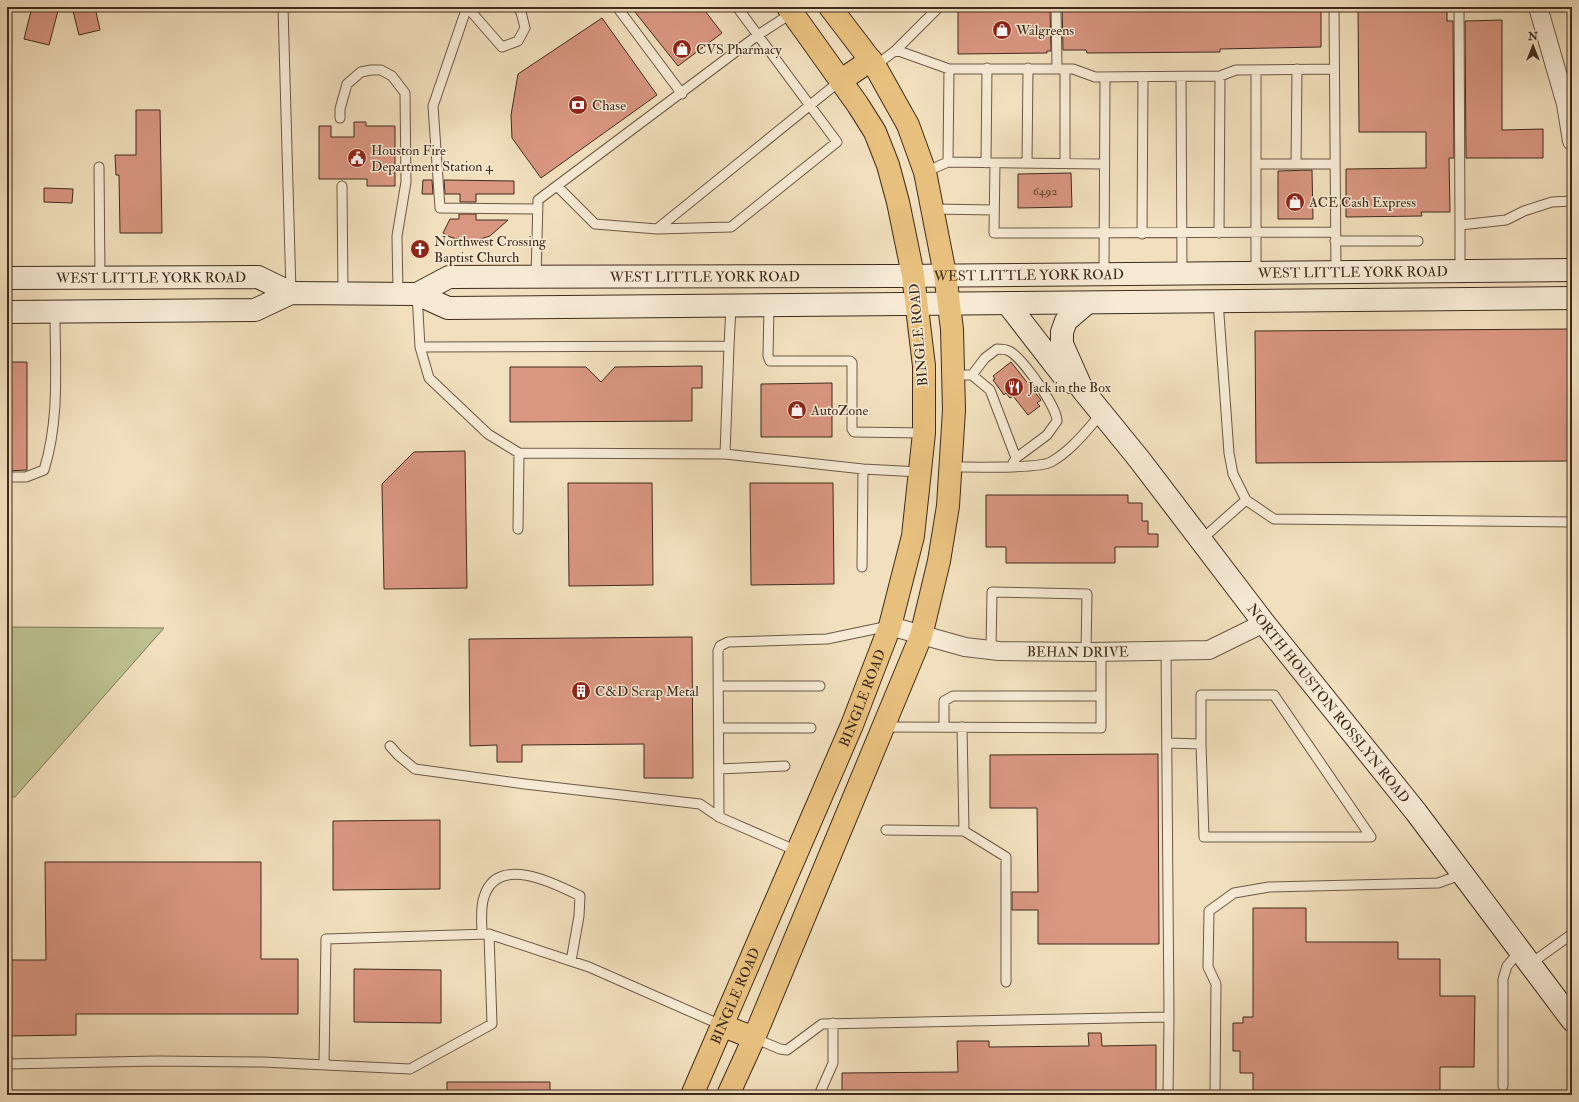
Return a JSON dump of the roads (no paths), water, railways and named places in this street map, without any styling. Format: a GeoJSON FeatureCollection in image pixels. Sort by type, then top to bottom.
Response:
{"type":"FeatureCollection","features":[{"type":"Feature","properties":{"kind":"main road"},"geometry":{"type":"LineString","coordinates":[[728,1095],[754,1038],[921,636],[940,554],[948,506],[954,410],[962,375],[945,274],[925,172],[908,126],[873,63],[830,7]]}},
{"type":"Feature","properties":{"kind":"main road"},"geometry":{"type":"LineString","coordinates":[[790,10],[874,132],[888,165],[898,202],[912,275]]}},
{"type":"Feature","properties":{"kind":"main road"},"geometry":{"type":"LineString","coordinates":[[840,81],[873,63]]}},
{"type":"Feature","properties":{"kind":"main road","name":"WEST LITTLE YORK ROAD"},"geometry":{"type":"LineString","coordinates":[[408,294],[448,277],[1572,270]]}},
{"type":"Feature","properties":{"kind":"main road"},"geometry":{"type":"LineString","coordinates":[[1256,272],[1256,301]]}},
{"type":"Feature","properties":{"kind":"main road","name":"BINGLE ROAD"},"geometry":{"type":"LineString","coordinates":[[692,1095],[852,725],[890,626],[913,536],[924,433],[924,366],[912,275]]}},
{"type":"Feature","properties":{"kind":"main road"},"geometry":{"type":"LineString","coordinates":[[536,276],[538,308]]}},
{"type":"Feature","properties":{"kind":"main road","name":"WEST LITTLE YORK ROAD"},"geometry":{"type":"LineString","coordinates":[[7,278],[258,277],[291,294]]}},
{"type":"Feature","properties":{"kind":"main road","name":"WEST LITTLE YORK ROAD"},"geometry":{"type":"LineString","coordinates":[[7,312],[255,310],[291,294],[342,293],[408,294],[448,308],[1572,298]]}},
{"type":"Feature","properties":{"kind":"main road","name":"NORTH HOUSTON ROSSLYN ROAD"},"geometry":{"type":"LineString","coordinates":[[1007,303],[1066,380],[1082,389]]}},
{"type":"Feature","properties":{"kind":"main road","name":"NORTH HOUSTON ROSSLYN ROAD"},"geometry":{"type":"LineString","coordinates":[[1086,303],[1066,321],[1062,332],[1062,344],[1082,389],[1264,623],[1411,806],[1572,1020]]}},
{"type":"Feature","properties":{"kind":"main road"},"geometry":{"type":"LineString","coordinates":[[721,1025],[754,1038]]}},
{"type":"Feature","properties":{"kind":"street"},"geometry":{"type":"LineString","coordinates":[[1538,7],[1566,104],[1572,141]]}},
{"type":"Feature","properties":{"kind":"street","name":"BEHAN DRIVE"},"geometry":{"type":"LineString","coordinates":[[890,626],[921,636],[965,647],[991,650],[1094,652],[1209,650],[1264,623]]}},
{"type":"Feature","properties":{"kind":"lane"},"geometry":{"type":"LineString","coordinates":[[283,7],[291,294]]}},
{"type":"Feature","properties":{"kind":"lane"},"geometry":{"type":"LineString","coordinates":[[517,7],[521,12],[525,28],[518,41],[502,47],[467,7],[433,106],[440,208],[538,209]]}},
{"type":"Feature","properties":{"kind":"lane"},"geometry":{"type":"LineString","coordinates":[[616,7],[682,94]]}},
{"type":"Feature","properties":{"kind":"lane"},"geometry":{"type":"LineString","coordinates":[[557,186],[595,224],[657,229],[731,227],[837,142],[737,7]]}},
{"type":"Feature","properties":{"kind":"lane"},"geometry":{"type":"LineString","coordinates":[[873,63],[896,50],[939,7]]}},
{"type":"Feature","properties":{"kind":"lane"},"geometry":{"type":"LineString","coordinates":[[1056,7],[1066,163]]}},
{"type":"Feature","properties":{"kind":"lane"},"geometry":{"type":"LineString","coordinates":[[1334,7],[1336,271]]}},
{"type":"Feature","properties":{"kind":"lane"},"geometry":{"type":"LineString","coordinates":[[1459,7],[1460,270]]}},
{"type":"Feature","properties":{"kind":"lane"},"geometry":{"type":"LineString","coordinates":[[536,276],[538,200],[682,94],[790,10]]}},
{"type":"Feature","properties":{"kind":"lane"},"geometry":{"type":"LineString","coordinates":[[896,50],[950,69],[1073,69],[1095,77],[1220,76],[1236,70],[1334,69]]}},
{"type":"Feature","properties":{"kind":"lane"},"geometry":{"type":"LineString","coordinates":[[987,68],[994,233],[1256,233],[1418,241]]}},
{"type":"Feature","properties":{"kind":"lane"},"geometry":{"type":"LineString","coordinates":[[1027,163],[1028,68]]}},
{"type":"Feature","properties":{"kind":"lane"},"geometry":{"type":"LineString","coordinates":[[948,162],[950,69]]}},
{"type":"Feature","properties":{"kind":"lane"},"geometry":{"type":"LineString","coordinates":[[1296,164],[1297,69]]}},
{"type":"Feature","properties":{"kind":"lane"},"geometry":{"type":"LineString","coordinates":[[340,118],[340,109],[347,84],[361,72],[381,70],[392,76],[405,93],[406,182],[397,236],[408,294],[420,347],[429,378],[488,434],[519,453],[725,454],[863,469],[920,472]]}},
{"type":"Feature","properties":{"kind":"lane"},"geometry":{"type":"LineString","coordinates":[[1256,70],[1256,272]]}},
{"type":"Feature","properties":{"kind":"lane"},"geometry":{"type":"LineString","coordinates":[[1219,233],[1220,76]]}},
{"type":"Feature","properties":{"kind":"lane"},"geometry":{"type":"LineString","coordinates":[[1104,273],[1105,77]]}},
{"type":"Feature","properties":{"kind":"lane"},"geometry":{"type":"LineString","coordinates":[[1142,234],[1143,77]]}},
{"type":"Feature","properties":{"kind":"lane"},"geometry":{"type":"LineString","coordinates":[[1181,77],[1182,272]]}},
{"type":"Feature","properties":{"kind":"lane"},"geometry":{"type":"LineString","coordinates":[[657,229],[840,81]]}},
{"type":"Feature","properties":{"kind":"lane"},"geometry":{"type":"LineString","coordinates":[[925,172],[948,162],[1104,164]]}},
{"type":"Feature","properties":{"kind":"lane"},"geometry":{"type":"LineString","coordinates":[[1256,164],[1335,164]]}},
{"type":"Feature","properties":{"kind":"lane"},"geometry":{"type":"LineString","coordinates":[[99,167],[100,278]]}},
{"type":"Feature","properties":{"kind":"lane"},"geometry":{"type":"LineString","coordinates":[[342,186],[342,293]]}},
{"type":"Feature","properties":{"kind":"lane"},"geometry":{"type":"LineString","coordinates":[[1460,225],[1506,220],[1552,202],[1572,201]]}},
{"type":"Feature","properties":{"kind":"lane"},"geometry":{"type":"LineString","coordinates":[[933,210],[994,210]]}},
{"type":"Feature","properties":{"kind":"lane"},"geometry":{"type":"LineString","coordinates":[[1218,302],[1229,453],[1233,474],[1246,500],[1274,518],[1572,522]]}},
{"type":"Feature","properties":{"kind":"lane"},"geometry":{"type":"LineString","coordinates":[[725,454],[731,306]]}},
{"type":"Feature","properties":{"kind":"lane"},"geometry":{"type":"LineString","coordinates":[[769,306],[768,356],[770,360],[845,360],[852,363],[852,429],[854,432],[924,433]]}},
{"type":"Feature","properties":{"kind":"lane"},"geometry":{"type":"LineString","coordinates":[[7,477],[26,477],[44,470],[49,456],[55,410],[55,312]]}},
{"type":"Feature","properties":{"kind":"lane"},"geometry":{"type":"LineString","coordinates":[[420,347],[729,346]]}},
{"type":"Feature","properties":{"kind":"lane"},"geometry":{"type":"LineString","coordinates":[[997,349],[1010,351],[1020,360],[1053,407],[1057,421],[1047,435],[1014,462],[990,390],[962,375],[982,362],[997,349]]}},
{"type":"Feature","properties":{"kind":"lane"},"geometry":{"type":"LineString","coordinates":[[950,467],[1014,462],[1033,466],[1050,463],[1070,449],[1102,413]]}},
{"type":"Feature","properties":{"kind":"lane"},"geometry":{"type":"LineString","coordinates":[[518,529],[519,453]]}},
{"type":"Feature","properties":{"kind":"lane"},"geometry":{"type":"LineString","coordinates":[[862,567],[863,469]]}},
{"type":"Feature","properties":{"kind":"lane"},"geometry":{"type":"LineString","coordinates":[[1200,540],[1246,500]]}},
{"type":"Feature","properties":{"kind":"lane"},"geometry":{"type":"LineString","coordinates":[[883,727],[1101,728],[1101,696],[1087,594],[992,592],[991,650]]}},
{"type":"Feature","properties":{"kind":"lane"},"geometry":{"type":"LineString","coordinates":[[719,817],[718,651],[724,644],[826,639],[890,626]]}},
{"type":"Feature","properties":{"kind":"lane"},"geometry":{"type":"LineString","coordinates":[[1166,651],[1169,1017],[1168,1095]]}},
{"type":"Feature","properties":{"kind":"lane"},"geometry":{"type":"LineString","coordinates":[[718,686],[820,686]]}},
{"type":"Feature","properties":{"kind":"lane"},"geometry":{"type":"LineString","coordinates":[[1201,695],[1274,695],[1371,837],[1204,837],[1201,744],[1201,695]]}},
{"type":"Feature","properties":{"kind":"lane"},"geometry":{"type":"LineString","coordinates":[[944,727],[944,701],[953,696],[1101,696]]}},
{"type":"Feature","properties":{"kind":"lane"},"geometry":{"type":"LineString","coordinates":[[962,727],[964,831]]}},
{"type":"Feature","properties":{"kind":"lane"},"geometry":{"type":"LineString","coordinates":[[718,728],[811,728]]}},
{"type":"Feature","properties":{"kind":"lane"},"geometry":{"type":"LineString","coordinates":[[1167,743],[1201,744]]}},
{"type":"Feature","properties":{"kind":"lane"},"geometry":{"type":"LineString","coordinates":[[390,746],[398,755],[415,768],[524,784],[700,804],[719,817],[797,851]]}},
{"type":"Feature","properties":{"kind":"lane"},"geometry":{"type":"LineString","coordinates":[[719,769],[785,766]]}},
{"type":"Feature","properties":{"kind":"lane"},"geometry":{"type":"LineString","coordinates":[[886,830],[964,831],[1006,856],[1006,982]]}},
{"type":"Feature","properties":{"kind":"lane"},"geometry":{"type":"LineString","coordinates":[[7,1064],[158,1061],[263,1062],[410,1069],[492,1024],[483,898],[488,887],[495,879],[508,875],[528,874],[561,886],[580,896],[579,916],[571,961]]}},
{"type":"Feature","properties":{"kind":"lane"},"geometry":{"type":"LineString","coordinates":[[1215,1095],[1216,984],[1208,967],[1209,911],[1234,893],[1269,887],[1438,883],[1463,874]]}},
{"type":"Feature","properties":{"kind":"lane"},"geometry":{"type":"LineString","coordinates":[[324,1065],[326,938],[485,934],[589,967],[721,1025]]}},
{"type":"Feature","properties":{"kind":"lane"},"geometry":{"type":"LineString","coordinates":[[1503,1086],[1503,979],[1507,966],[1572,934]]}},
{"type":"Feature","properties":{"kind":"lane"},"geometry":{"type":"LineString","coordinates":[[754,1038],[780,1049],[787,1050],[822,1024],[833,1023],[1169,1017]]}},
{"type":"Feature","properties":{"kind":"lane"},"geometry":{"type":"LineString","coordinates":[[820,1095],[834,1063],[833,1023]]}},
{"type":"Feature","properties":{"kind":"place","name":"Walgreens"},"geometry":{"type":"Point","coordinates":[1002,30]}},
{"type":"Feature","properties":{"kind":"place","name":"CVS Pharmacy"},"geometry":{"type":"Point","coordinates":[682,49]}},
{"type":"Feature","properties":{"kind":"place","name":"Chase"},"geometry":{"type":"Point","coordinates":[578,105]}},
{"type":"Feature","properties":{"kind":"place","name":"Houston Fire Department Station 4"},"geometry":{"type":"Point","coordinates":[357,158]}},
{"type":"Feature","properties":{"kind":"place","name":"ACE Cash Express"},"geometry":{"type":"Point","coordinates":[1295,202]}},
{"type":"Feature","properties":{"kind":"place","name":"Northwest Crossing Baptist Church"},"geometry":{"type":"Point","coordinates":[420,249]}},
{"type":"Feature","properties":{"kind":"place","name":"Jack in the Box"},"geometry":{"type":"Point","coordinates":[1014,387]}},
{"type":"Feature","properties":{"kind":"place","name":"AutoZone"},"geometry":{"type":"Point","coordinates":[797,410]}},
{"type":"Feature","properties":{"kind":"place","name":"C&D Scrap Metal"},"geometry":{"type":"Point","coordinates":[581,691]}}]}
